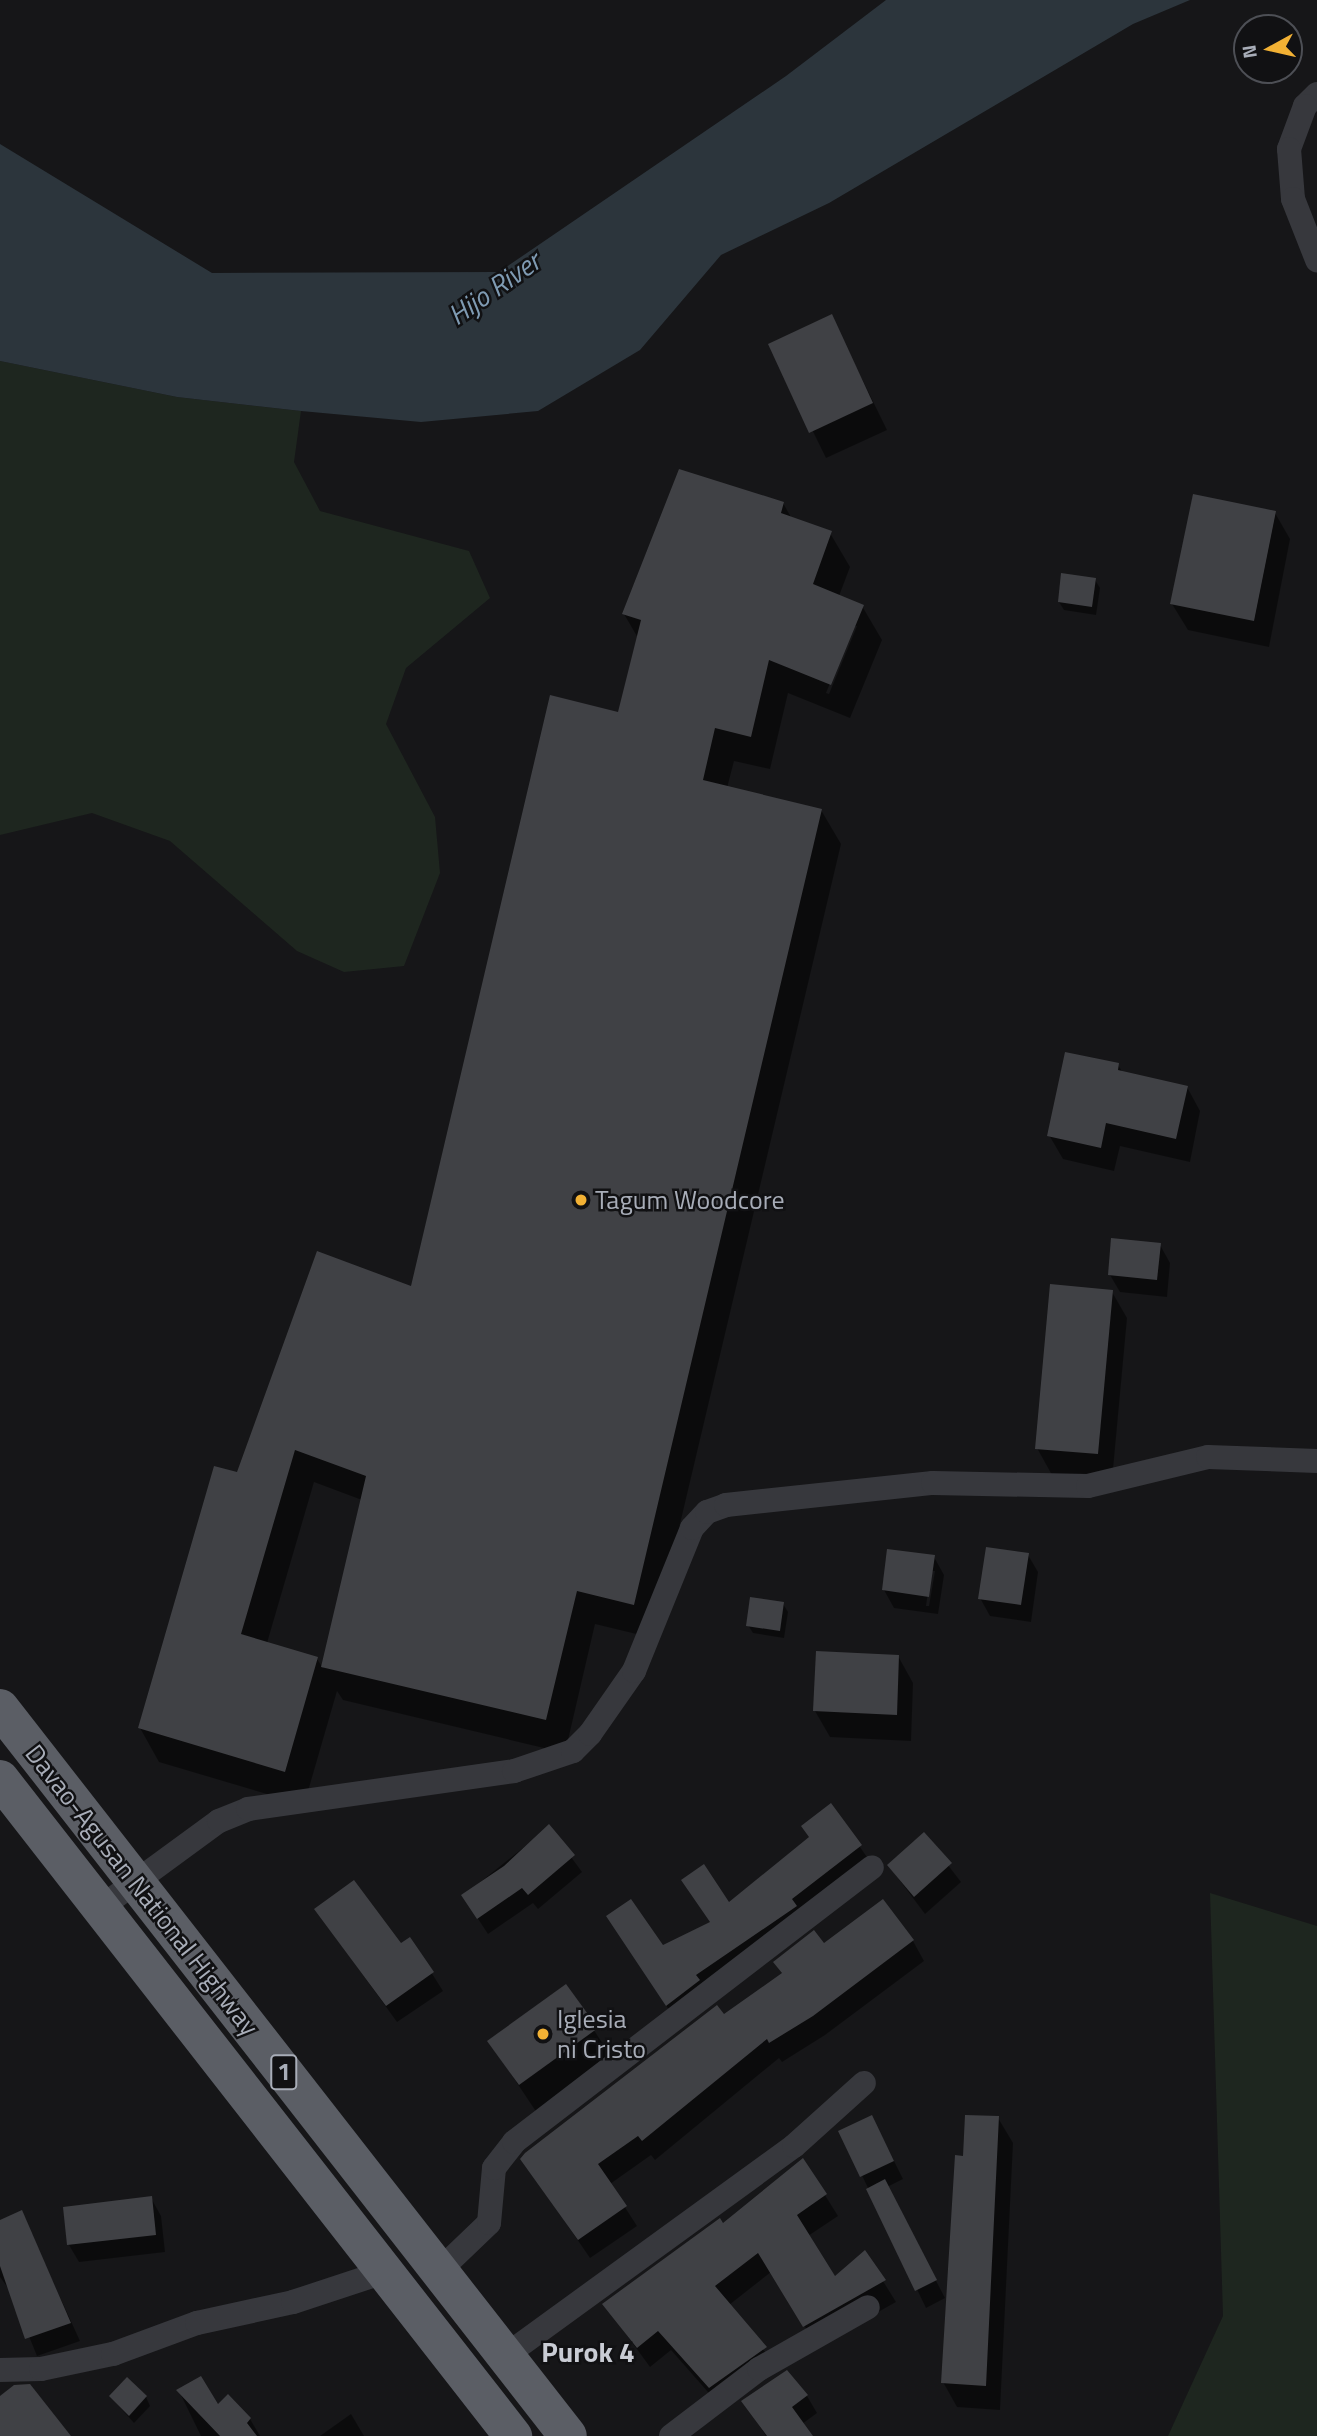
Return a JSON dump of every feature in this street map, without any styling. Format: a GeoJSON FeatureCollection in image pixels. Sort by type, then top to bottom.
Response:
{"type":"FeatureCollection","features":[{"type":"Feature","properties":{"kind":"highway","name":"Davao-Agusan National Highway"},"geometry":{"type":"LineString","coordinates":[[0,1708],[568,2436]]}},
{"type":"Feature","properties":{"kind":"highway","name":"Davao-Agusan National Highway"},"geometry":{"type":"LineString","coordinates":[[0,1779],[513,2436]]}},
{"type":"Feature","properties":{"kind":"street"},"geometry":{"type":"LineString","coordinates":[[1317,94],[1305,106],[1289,149],[1293,199],[1317,260]]}},
{"type":"Feature","properties":{"kind":"street"},"geometry":{"type":"LineString","coordinates":[[100,1908],[219,1821],[248,1810],[513,1771],[573,1751],[590,1734],[635,1671],[692,1528],[707,1512],[726,1505],[933,1483],[1088,1486],[1208,1457],[1317,1461]]}},
{"type":"Feature","properties":{"kind":"street"},"geometry":{"type":"LineString","coordinates":[[439,2271],[489,2223],[494,2168],[514,2142],[872,1867]]}},
{"type":"Feature","properties":{"kind":"street"},"geometry":{"type":"LineString","coordinates":[[505,2356],[794,2146],[864,2082]]}},
{"type":"Feature","properties":{"kind":"street"},"geometry":{"type":"LineString","coordinates":[[0,2370],[41,2369],[113,2354],[197,2323],[293,2302],[384,2272]]}},
{"type":"Feature","properties":{"kind":"street"},"geometry":{"type":"LineString","coordinates":[[671,2436],[759,2369],[868,2307]]}},
{"type":"Feature","properties":{"kind":"shaded area"},"geometry":{"type":"Polygon","coordinates":[[[0,361],[177,397],[301,411],[294,462],[320,511],[469,551],[490,598],[406,668],[386,724],[435,817],[440,873],[404,966],[344,972],[297,951],[170,841],[92,813],[0,835],[0,361]]]}},
{"type":"Feature","properties":{"kind":"shaded area"},"geometry":{"type":"Polygon","coordinates":[[[1210,1893],[1317,1926],[1317,2436],[1168,2436],[1223,2316],[1210,1893]]]}},
{"type":"Feature","properties":{"kind":"water","name":"Hijo River"},"geometry":{"type":"Polygon","coordinates":[[[886,0],[1190,0],[1133,24],[829,203],[721,255],[640,350],[538,411],[421,422],[301,411],[177,397],[0,361],[0,144],[212,273],[499,272],[786,76],[886,0]]]}},
{"type":"Feature","properties":{"kind":"building"},"geometry":{"type":"Polygon","coordinates":[[[832,314],[873,403],[809,433],[768,344],[832,314]]]}},
{"type":"Feature","properties":{"kind":"building","name":"Tagum Woodcore"},"geometry":{"type":"Polygon","coordinates":[[[679,469],[784,502],[781,513],[832,531],[813,584],[864,605],[831,685],[769,660],[751,737],[715,728],[703,780],[822,809],[634,1605],[577,1591],[546,1720],[321,1667],[366,1476],[295,1450],[241,1634],[318,1657],[285,1772],[138,1728],[214,1466],[237,1472],[317,1251],[411,1286],[550,695],[618,712],[641,620],[622,614],[679,469]]]}},
{"type":"Feature","properties":{"kind":"building"},"geometry":{"type":"Polygon","coordinates":[[[1193,494],[1276,511],[1254,621],[1170,604],[1193,494]]]}},
{"type":"Feature","properties":{"kind":"building"},"geometry":{"type":"Polygon","coordinates":[[[1061,573],[1096,578],[1092,607],[1058,602],[1061,573]]]}},
{"type":"Feature","properties":{"kind":"building"},"geometry":{"type":"Polygon","coordinates":[[[1065,1052],[1119,1063],[1118,1070],[1188,1086],[1176,1139],[1106,1123],[1101,1148],[1047,1136],[1065,1052]]]}},
{"type":"Feature","properties":{"kind":"building"},"geometry":{"type":"Polygon","coordinates":[[[1111,1238],[1161,1243],[1157,1280],[1108,1275],[1111,1238]]]}},
{"type":"Feature","properties":{"kind":"building"},"geometry":{"type":"Polygon","coordinates":[[[1050,1284],[1113,1290],[1098,1454],[1035,1449],[1050,1284]]]}},
{"type":"Feature","properties":{"kind":"building"},"geometry":{"type":"Polygon","coordinates":[[[986,1547],[1029,1553],[1021,1605],[978,1599],[986,1547]]]}},
{"type":"Feature","properties":{"kind":"building"},"geometry":{"type":"Polygon","coordinates":[[[887,1549],[935,1555],[929,1597],[882,1590],[887,1549]]]}},
{"type":"Feature","properties":{"kind":"building"},"geometry":{"type":"Polygon","coordinates":[[[750,1597],[784,1602],[780,1631],[746,1626],[750,1597]]]}},
{"type":"Feature","properties":{"kind":"building"},"geometry":{"type":"Polygon","coordinates":[[[816,1651],[899,1655],[897,1715],[813,1711],[816,1651]]]}},
{"type":"Feature","properties":{"kind":"building"},"geometry":{"type":"Polygon","coordinates":[[[831,1803],[862,1845],[792,1899],[797,1906],[696,1975],[700,1980],[666,2006],[606,1916],[631,1899],[663,1945],[710,1922],[681,1880],[704,1864],[729,1902],[809,1837],[801,1826],[831,1803]]]}},
{"type":"Feature","properties":{"kind":"building"},"geometry":{"type":"Polygon","coordinates":[[[549,1824],[575,1855],[528,1895],[522,1888],[477,1919],[461,1895],[504,1866],[549,1824]]]}},
{"type":"Feature","properties":{"kind":"building"},"geometry":{"type":"Polygon","coordinates":[[[924,1832],[952,1863],[914,1897],[887,1865],[924,1832]]]}},
{"type":"Feature","properties":{"kind":"building"},"geometry":{"type":"Polygon","coordinates":[[[354,1880],[401,1943],[410,1937],[434,1972],[386,2006],[314,1909],[354,1880]]]}},
{"type":"Feature","properties":{"kind":"building"},"geometry":{"type":"Polygon","coordinates":[[[883,1899],[914,1940],[813,2016],[769,2043],[767,2039],[642,2141],[638,2136],[598,2164],[627,2206],[578,2240],[520,2159],[525,2153],[717,2005],[724,2014],[782,1973],[773,1962],[814,1930],[824,1943],[883,1899]]]}},
{"type":"Feature","properties":{"kind":"building","name":"Iglesia ni Cristo"},"geometry":{"type":"Polygon","coordinates":[[[566,1984],[598,2028],[519,2085],[487,2041],[566,1984]]]}},
{"type":"Feature","properties":{"kind":"building"},"geometry":{"type":"Polygon","coordinates":[[[872,2115],[894,2161],[860,2177],[838,2131],[872,2115]]]}},
{"type":"Feature","properties":{"kind":"building"},"geometry":{"type":"Polygon","coordinates":[[[965,2115],[999,2116],[986,2386],[941,2383],[955,2155],[963,2156],[965,2115]]]}},
{"type":"Feature","properties":{"kind":"building"},"geometry":{"type":"Polygon","coordinates":[[[803,2158],[827,2194],[797,2215],[835,2276],[865,2250],[886,2280],[803,2327],[758,2253],[715,2286],[767,2347],[709,2388],[658,2331],[637,2348],[602,2304],[720,2218],[723,2223],[803,2158]]]}},
{"type":"Feature","properties":{"kind":"building"},"geometry":{"type":"Polygon","coordinates":[[[885,2179],[937,2280],[915,2291],[866,2189],[885,2179]]]}},
{"type":"Feature","properties":{"kind":"building"},"geometry":{"type":"Polygon","coordinates":[[[152,2196],[156,2235],[67,2245],[63,2207],[152,2196]]]}},
{"type":"Feature","properties":{"kind":"building"},"geometry":{"type":"Polygon","coordinates":[[[22,2210],[71,2323],[25,2339],[0,2266],[0,2220],[22,2210]]]}},
{"type":"Feature","properties":{"kind":"building"},"geometry":{"type":"Polygon","coordinates":[[[787,2370],[808,2395],[792,2407],[813,2436],[767,2436],[741,2401],[787,2370]]]}},
{"type":"Feature","properties":{"kind":"building"},"geometry":{"type":"Polygon","coordinates":[[[201,2376],[218,2404],[228,2394],[251,2418],[247,2423],[257,2436],[220,2436],[176,2390],[201,2376]]]}},
{"type":"Feature","properties":{"kind":"building"},"geometry":{"type":"Polygon","coordinates":[[[127,2377],[147,2396],[129,2416],[109,2396],[127,2377]]]}},
{"type":"Feature","properties":{"kind":"building"},"geometry":{"type":"Polygon","coordinates":[[[30,2384],[71,2436],[0,2436],[0,2396],[14,2385],[30,2384]]]}},
{"type":"Feature","properties":{"kind":"place","name":"Tagum Woodcore"},"geometry":{"type":"Point","coordinates":[581,1200]}},
{"type":"Feature","properties":{"kind":"place","name":"Iglesia ni Cristo"},"geometry":{"type":"Point","coordinates":[543,2034]}},
{"type":"Feature","properties":{"kind":"district","name":"Purok 4"},"geometry":{"type":"Point","coordinates":[588,2352]}}]}
